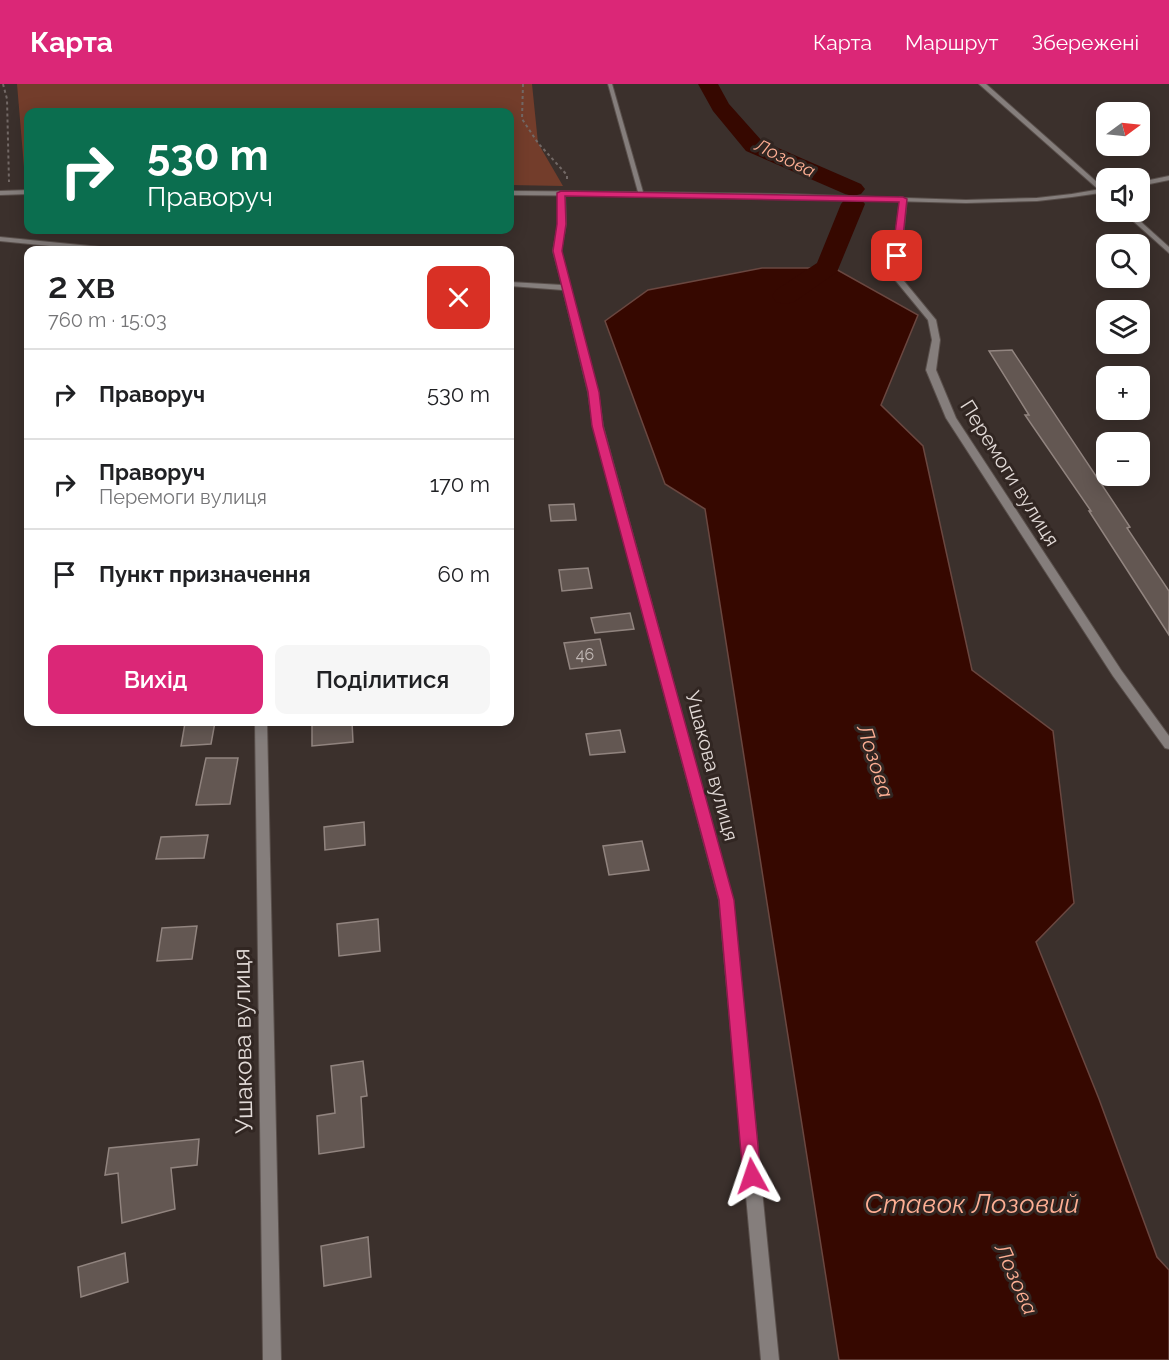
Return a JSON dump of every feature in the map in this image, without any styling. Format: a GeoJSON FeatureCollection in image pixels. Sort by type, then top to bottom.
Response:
{"type":"FeatureCollection","features":[{"type":"Feature","properties":{"kind":"street"},"geometry":{"type":"LineString","coordinates":[[982,84],[1096,183]]}},
{"type":"Feature","properties":{"kind":"street","name":"Ушакова вулиця"},"geometry":{"type":"LineString","coordinates":[[564,193],[558,251],[593,392],[598,426],[726,900],[770,1360]]}},
{"type":"Feature","properties":{"kind":"street","name":"Перемоги вулиця"},"geometry":{"type":"LineString","coordinates":[[903,199],[895,275],[932,320],[936,340],[931,370],[951,418],[1117,673],[1169,745]]}},
{"type":"Feature","properties":{"kind":"street"},"geometry":{"type":"LineString","coordinates":[[1137,222],[1169,250]]}},
{"type":"Feature","properties":{"kind":"street"},"geometry":{"type":"LineString","coordinates":[[0,239],[70,246]]}},
{"type":"Feature","properties":{"kind":"street"},"geometry":{"type":"LineString","coordinates":[[514,284],[567,288]]}},
{"type":"Feature","properties":{"kind":"street","name":"Ушакова вулиця"},"geometry":{"type":"LineString","coordinates":[[261,726],[272,1360]]}},
{"type":"Feature","properties":{"kind":"lane"},"geometry":{"type":"LineString","coordinates":[[610,84],[641,194]]}},
{"type":"Feature","properties":{"kind":"lane"},"geometry":{"type":"LineString","coordinates":[[1150,182],[1169,178]]}},
{"type":"Feature","properties":{"kind":"lane"},"geometry":{"type":"LineString","coordinates":[[3,193],[24,192]]}},
{"type":"Feature","properties":{"kind":"lane"},"geometry":{"type":"LineString","coordinates":[[514,193],[996,202],[1096,193]]}},
{"type":"Feature","properties":{"kind":"path"},"geometry":{"type":"LineString","coordinates":[[3,84],[7,99],[10,178],[3,193]]}},
{"type":"Feature","properties":{"kind":"path"},"geometry":{"type":"LineString","coordinates":[[523,84],[522,119],[538,143],[567,175],[564,193]]}},
{"type":"Feature","properties":{"kind":"shaded area"},"geometry":{"type":"Polygon","coordinates":[[[17,84],[532,84],[538,143],[563,186],[514,185],[514,108],[24,108],[24,167],[17,84]]]}},
{"type":"Feature","properties":{"kind":"water","name":"Ставок Лозовий"},"geometry":{"type":"Polygon","coordinates":[[[762,268],[834,268],[918,315],[881,405],[923,446],[972,670],[1053,731],[1074,903],[1036,942],[1099,1099],[1157,1257],[1169,1270],[1169,1360],[839,1360],[705,509],[665,484],[605,321],[648,290],[762,268]]]}},
{"type":"Feature","properties":{"kind":"building"},"geometry":{"type":"Polygon","coordinates":[[[1012,350],[1096,476],[1096,486],[1103,486],[1130,527],[1127,528],[1169,591],[1169,635],[1089,511],[1091,511],[1025,415],[1029,415],[989,351],[1012,350]]]}},
{"type":"Feature","properties":{"kind":"building"},"geometry":{"type":"Polygon","coordinates":[[[574,504],[576,520],[551,521],[549,505],[574,504]]]}},
{"type":"Feature","properties":{"kind":"building"},"geometry":{"type":"Polygon","coordinates":[[[588,568],[592,588],[562,591],[559,570],[588,568]]]}},
{"type":"Feature","properties":{"kind":"building"},"geometry":{"type":"Polygon","coordinates":[[[630,613],[634,629],[595,633],[591,618],[630,613]]]}},
{"type":"Feature","properties":{"kind":"building"},"geometry":{"type":"Polygon","coordinates":[[[600,639],[606,665],[570,669],[564,643],[600,639]]]}},
{"type":"Feature","properties":{"kind":"building"},"geometry":{"type":"Polygon","coordinates":[[[184,726],[214,726],[211,744],[181,746],[184,726]]]}},
{"type":"Feature","properties":{"kind":"building"},"geometry":{"type":"Polygon","coordinates":[[[312,726],[352,726],[353,742],[312,746],[312,726]]]}},
{"type":"Feature","properties":{"kind":"building"},"geometry":{"type":"Polygon","coordinates":[[[620,730],[625,752],[590,755],[586,734],[620,730]]]}},
{"type":"Feature","properties":{"kind":"building"},"geometry":{"type":"Polygon","coordinates":[[[206,758],[238,758],[230,804],[196,805],[206,758]]]}},
{"type":"Feature","properties":{"kind":"building"},"geometry":{"type":"Polygon","coordinates":[[[364,822],[365,845],[325,850],[324,827],[364,822]]]}},
{"type":"Feature","properties":{"kind":"building"},"geometry":{"type":"Polygon","coordinates":[[[208,835],[204,858],[156,859],[161,837],[208,835]]]}},
{"type":"Feature","properties":{"kind":"building"},"geometry":{"type":"Polygon","coordinates":[[[642,841],[649,870],[609,875],[603,846],[642,841]]]}},
{"type":"Feature","properties":{"kind":"building"},"geometry":{"type":"Polygon","coordinates":[[[378,919],[380,951],[339,956],[337,924],[378,919]]]}},
{"type":"Feature","properties":{"kind":"building"},"geometry":{"type":"Polygon","coordinates":[[[197,926],[192,959],[157,961],[162,928],[197,926]]]}},
{"type":"Feature","properties":{"kind":"building"},"geometry":{"type":"Polygon","coordinates":[[[363,1061],[367,1096],[361,1097],[364,1147],[319,1154],[317,1116],[335,1113],[331,1066],[363,1061]]]}},
{"type":"Feature","properties":{"kind":"building"},"geometry":{"type":"Polygon","coordinates":[[[199,1139],[197,1165],[171,1168],[175,1209],[122,1223],[118,1173],[105,1175],[109,1148],[199,1139]]]}},
{"type":"Feature","properties":{"kind":"building"},"geometry":{"type":"Polygon","coordinates":[[[368,1237],[371,1277],[324,1286],[321,1246],[368,1237]]]}},
{"type":"Feature","properties":{"kind":"building"},"geometry":{"type":"Polygon","coordinates":[[[125,1253],[128,1282],[81,1297],[78,1267],[125,1253]]]}},
{"type":"Feature","properties":{"kind":"waterway","name":"Лозова"},"geometry":{"type":"LineString","coordinates":[[708,84],[720,107],[754,146],[853,189]]}},
{"type":"Feature","properties":{"kind":"waterway","name":"Лозова"},"geometry":{"type":"LineString","coordinates":[[785,296],[828,267],[853,204]]}},
{"type":"Feature","properties":{"kind":"route"},"geometry":{"type":"LineString","coordinates":[[752,1176],[726,900],[598,426],[593,392],[558,251],[562,224],[561,193],[903,199],[897,256]]}}]}
